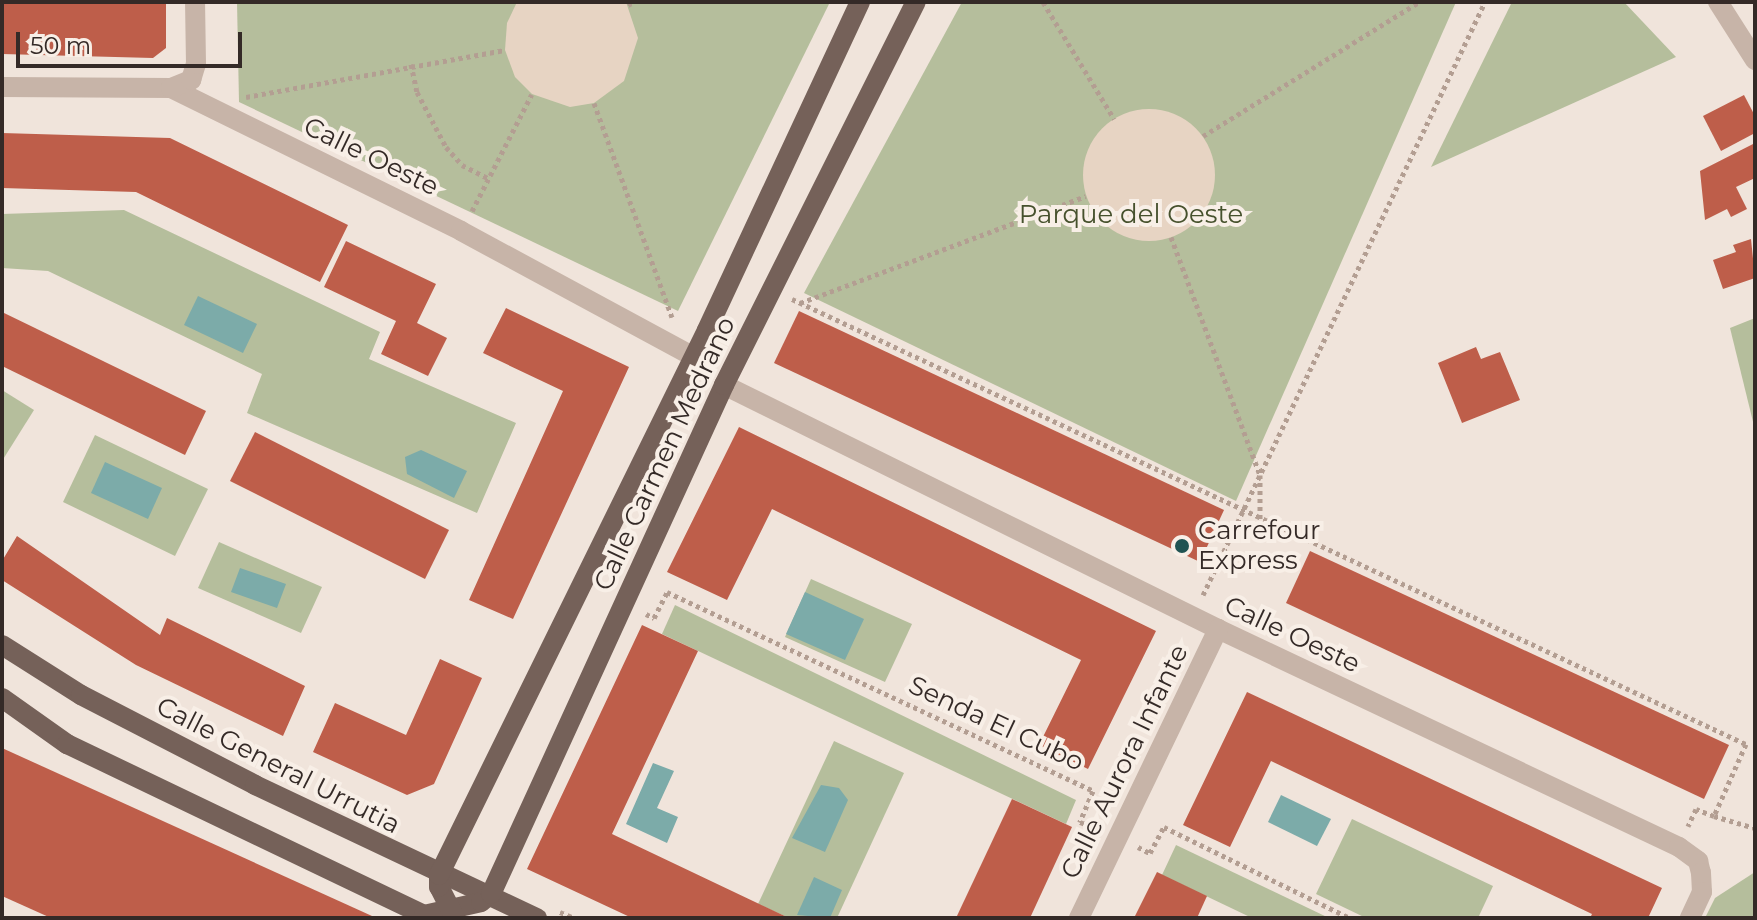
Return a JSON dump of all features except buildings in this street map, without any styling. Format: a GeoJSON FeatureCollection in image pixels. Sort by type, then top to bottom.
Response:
{"type":"FeatureCollection","features":[{"type":"Feature","properties":{"kind":"main road","name":"Calle Carmen Medrano"},"geometry":{"type":"LineString","coordinates":[[439,875],[694,357],[860,2]]}},
{"type":"Feature","properties":{"kind":"main road","name":"Calle Carmen Medrano"},"geometry":{"type":"LineString","coordinates":[[491,894],[724,385],[916,2]]}},
{"type":"Feature","properties":{"kind":"main road","name":"Calle General Urrutia"},"geometry":{"type":"LineString","coordinates":[[2,645],[81,695],[439,875],[491,894],[537,918]]}},
{"type":"Feature","properties":{"kind":"main road"},"geometry":{"type":"LineString","coordinates":[[2,698],[67,744],[427,917],[453,913],[491,894]]}},
{"type":"Feature","properties":{"kind":"main road"},"geometry":{"type":"LineString","coordinates":[[439,875],[439,887],[453,913]]}},
{"type":"Feature","properties":{"kind":"street"},"geometry":{"type":"LineString","coordinates":[[171,88],[191,80],[196,64],[195,2]]}},
{"type":"Feature","properties":{"kind":"street"},"geometry":{"type":"LineString","coordinates":[[1718,2],[1755,60]]}},
{"type":"Feature","properties":{"kind":"street","name":"Calle Oeste"},"geometry":{"type":"LineString","coordinates":[[2,87],[171,88],[461,231],[694,357]]}},
{"type":"Feature","properties":{"kind":"street","name":"Calle Oeste"},"geometry":{"type":"LineString","coordinates":[[724,385],[1193,617],[1679,847],[1698,861],[1701,873],[1702,892],[1690,918]]}},
{"type":"Feature","properties":{"kind":"street","name":"Calle Aurora Infante"},"geometry":{"type":"LineString","coordinates":[[1079,918],[1218,629]]}},
{"type":"Feature","properties":{"kind":"path"},"geometry":{"type":"LineString","coordinates":[[1043,2],[1114,119]]}},
{"type":"Feature","properties":{"kind":"path"},"geometry":{"type":"LineString","coordinates":[[1203,136],[1419,2]]}},
{"type":"Feature","properties":{"kind":"path"},"geometry":{"type":"LineString","coordinates":[[1193,617],[1241,510],[1485,2]]}},
{"type":"Feature","properties":{"kind":"path"},"geometry":{"type":"LineString","coordinates":[[234,95],[250,97],[411,64],[505,50]]}},
{"type":"Feature","properties":{"kind":"path"},"geometry":{"type":"LineString","coordinates":[[411,64],[417,92],[446,147],[462,165],[490,179]]}},
{"type":"Feature","properties":{"kind":"path"},"geometry":{"type":"LineString","coordinates":[[461,231],[532,94]]}},
{"type":"Feature","properties":{"kind":"path"},"geometry":{"type":"LineString","coordinates":[[594,103],[672,317],[707,330]]}},
{"type":"Feature","properties":{"kind":"path"},"geometry":{"type":"LineString","coordinates":[[800,303],[1086,196]]}},
{"type":"Feature","properties":{"kind":"path"},"geometry":{"type":"LineString","coordinates":[[1171,237],[1260,475],[1260,520]]}},
{"type":"Feature","properties":{"kind":"path"},"geometry":{"type":"LineString","coordinates":[[773,289],[1260,520],[1746,744],[1714,816]]}},
{"type":"Feature","properties":{"kind":"path","name":"Senda El Cubo"},"geometry":{"type":"LineString","coordinates":[[623,604],[654,618],[667,592],[1093,791],[1080,822],[1095,828]]}},
{"type":"Feature","properties":{"kind":"path"},"geometry":{"type":"LineString","coordinates":[[1679,847],[1696,809],[1755,828]]}},
{"type":"Feature","properties":{"kind":"path"},"geometry":{"type":"LineString","coordinates":[[1089,841],[1102,814]]}},
{"type":"Feature","properties":{"kind":"path"},"geometry":{"type":"LineString","coordinates":[[1095,828],[1150,853],[1164,827],[1350,918]]}},
{"type":"Feature","properties":{"kind":"green space"},"geometry":{"type":"Polygon","coordinates":[[[237,2],[830,2],[678,311],[239,102],[237,2]]]}},
{"type":"Feature","properties":{"kind":"green space","name":"Parque del Oeste"},"geometry":{"type":"Polygon","coordinates":[[[962,2],[1456,2],[1236,501],[804,293],[962,2]]]}},
{"type":"Feature","properties":{"kind":"green space"},"geometry":{"type":"Polygon","coordinates":[[[1512,2],[1624,2],[1676,57],[1431,167],[1512,2]]]}},
{"type":"Feature","properties":{"kind":"green space"},"geometry":{"type":"Polygon","coordinates":[[[124,210],[380,332],[369,359],[516,423],[477,513],[247,413],[262,374],[48,271],[2,268],[2,214],[124,210]]]}},
{"type":"Feature","properties":{"kind":"green space"},"geometry":{"type":"Polygon","coordinates":[[[1755,318],[1755,430],[1730,328],[1755,318]]]}},
{"type":"Feature","properties":{"kind":"green space"},"geometry":{"type":"Polygon","coordinates":[[[2,390],[34,410],[2,461],[2,390]]]}},
{"type":"Feature","properties":{"kind":"green space"},"geometry":{"type":"Polygon","coordinates":[[[95,435],[208,489],[175,556],[63,502],[95,435]]]}},
{"type":"Feature","properties":{"kind":"green space"},"geometry":{"type":"Polygon","coordinates":[[[219,542],[322,587],[301,633],[198,588],[219,542]]]}},
{"type":"Feature","properties":{"kind":"green space"},"geometry":{"type":"Polygon","coordinates":[[[811,579],[912,624],[885,682],[785,637],[811,579]]]}},
{"type":"Feature","properties":{"kind":"green space"},"geometry":{"type":"Polygon","coordinates":[[[675,605],[1076,800],[1066,824],[662,634],[675,605]]]}},
{"type":"Feature","properties":{"kind":"green space"},"geometry":{"type":"Polygon","coordinates":[[[834,741],[904,773],[837,918],[789,918],[758,904],[834,741]]]}},
{"type":"Feature","properties":{"kind":"green space"},"geometry":{"type":"Polygon","coordinates":[[[1352,819],[1493,886],[1478,918],[1366,918],[1316,894],[1352,819]]]}},
{"type":"Feature","properties":{"kind":"green space"},"geometry":{"type":"Polygon","coordinates":[[[1176,845],[1329,918],[1252,918],[1162,875],[1176,845]]]}},
{"type":"Feature","properties":{"kind":"green space"},"geometry":{"type":"Polygon","coordinates":[[[1755,872],[1755,918],[1705,918],[1715,898],[1755,872]]]}},
{"type":"Feature","properties":{"kind":"shaded area"},"geometry":{"type":"Polygon","coordinates":[[[517,2],[626,2],[638,38],[624,81],[594,103],[570,107],[532,94],[515,77],[505,50],[507,23],[517,2]]]}},
{"type":"Feature","properties":{"kind":"shaded area"},"geometry":{"type":"Polygon","coordinates":[[[1149,109],[1174,114],[1196,128],[1210,150],[1215,175],[1210,200],[1196,222],[1174,236],[1149,241],[1124,236],[1102,222],[1088,200],[1083,175],[1088,150],[1102,128],[1124,114],[1149,109]]]}},
{"type":"Feature","properties":{"kind":"water"},"geometry":{"type":"Polygon","coordinates":[[[198,296],[257,324],[243,353],[184,325],[198,296]]]}},
{"type":"Feature","properties":{"kind":"water"},"geometry":{"type":"Polygon","coordinates":[[[421,450],[467,471],[454,498],[407,474],[405,457],[421,450]]]}},
{"type":"Feature","properties":{"kind":"water"},"geometry":{"type":"Polygon","coordinates":[[[105,462],[162,488],[148,519],[91,493],[105,462]]]}},
{"type":"Feature","properties":{"kind":"water"},"geometry":{"type":"Polygon","coordinates":[[[240,568],[286,584],[277,608],[231,592],[240,568]]]}},
{"type":"Feature","properties":{"kind":"water"},"geometry":{"type":"Polygon","coordinates":[[[805,592],[864,619],[845,660],[786,634],[805,592]]]}},
{"type":"Feature","properties":{"kind":"water"},"geometry":{"type":"Polygon","coordinates":[[[653,763],[674,771],[657,808],[678,817],[667,843],[626,824],[653,763]]]}},
{"type":"Feature","properties":{"kind":"water"},"geometry":{"type":"Polygon","coordinates":[[[821,785],[839,788],[848,800],[825,852],[792,838],[821,785]]]}},
{"type":"Feature","properties":{"kind":"water"},"geometry":{"type":"Polygon","coordinates":[[[1281,795],[1331,819],[1317,846],[1268,822],[1281,795]]]}},
{"type":"Feature","properties":{"kind":"water"},"geometry":{"type":"Polygon","coordinates":[[[814,877],[842,890],[830,918],[797,915],[814,877]]]}},
{"type":"Feature","properties":{"kind":"place","name":"Carrefour Express"},"geometry":{"type":"Point","coordinates":[1182,546]}}]}
